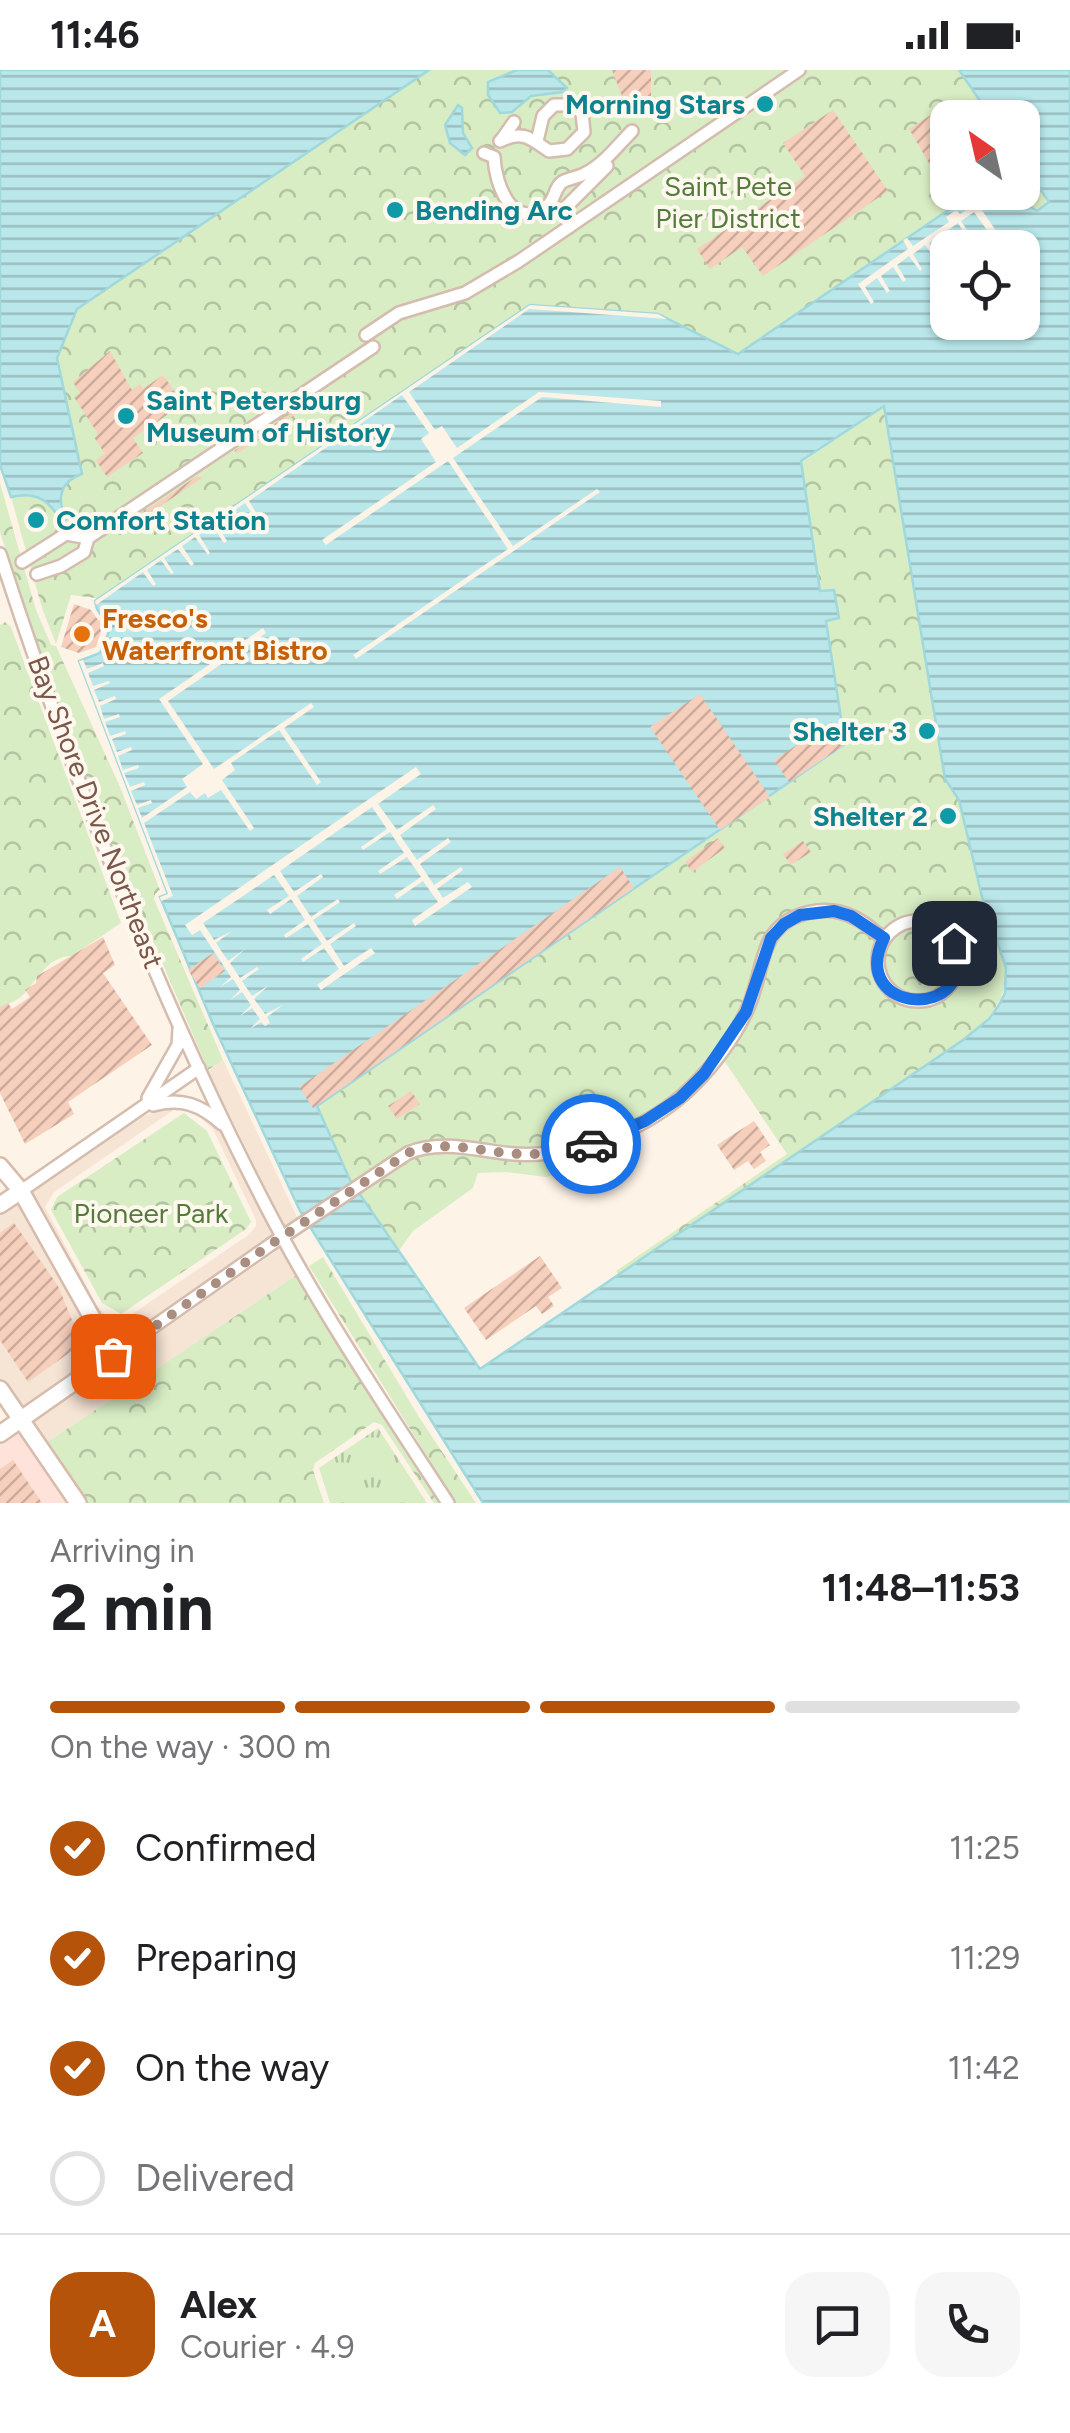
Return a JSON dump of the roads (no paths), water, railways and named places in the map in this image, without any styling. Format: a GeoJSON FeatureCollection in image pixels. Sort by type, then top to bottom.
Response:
{"type":"FeatureCollection","features":[{"type":"Feature","properties":{"kind":"street"},"geometry":{"type":"LineString","coordinates":[[366,335],[399,313],[465,293],[799,70]]}},
{"type":"Feature","properties":{"kind":"street"},"geometry":{"type":"LineString","coordinates":[[500,141],[521,134],[549,152],[567,150],[584,132],[582,113],[572,105],[554,106],[543,116],[537,141]]}},
{"type":"Feature","properties":{"kind":"street"},"geometry":{"type":"LineString","coordinates":[[514,122],[489,155],[506,202],[520,212],[548,205],[562,182],[594,169],[633,135],[565,208],[569,227]]}},
{"type":"Feature","properties":{"kind":"street"},"geometry":{"type":"LineString","coordinates":[[37,574],[84,552],[88,538],[373,347]]}},
{"type":"Feature","properties":{"kind":"street"},"geometry":{"type":"LineString","coordinates":[[22,562],[66,534],[88,538]]}},
{"type":"Feature","properties":{"kind":"street","name":"Bay Shore Drive Northeast"},"geometry":{"type":"LineString","coordinates":[[0,554],[88,805],[199,1068],[284,1237],[448,1503]]}},
{"type":"Feature","properties":{"kind":"street"},"geometry":{"type":"LineString","coordinates":[[0,603],[13,594]]}},
{"type":"Feature","properties":{"kind":"street"},"geometry":{"type":"LineString","coordinates":[[0,1434],[408,1153],[429,1146],[516,1154],[554,1153],[625,1131],[680,1098],[704,1074],[746,1012],[771,938],[800,915],[834,911],[851,916],[884,938]]}},
{"type":"Feature","properties":{"kind":"street"},"geometry":{"type":"LineString","coordinates":[[906,922],[925,922],[942,929],[957,952],[956,970],[948,987],[933,998],[915,1001],[890,990],[878,965],[884,938],[906,922]]}},
{"type":"Feature","properties":{"kind":"street"},"geometry":{"type":"LineString","coordinates":[[139,1109],[158,1085],[178,1045],[180,1024]]}},
{"type":"Feature","properties":{"kind":"street"},"geometry":{"type":"LineString","coordinates":[[0,1205],[199,1068]]}},
{"type":"Feature","properties":{"kind":"street"},"geometry":{"type":"LineString","coordinates":[[139,1109],[166,1101],[187,1102],[228,1129]]}},
{"type":"Feature","properties":{"kind":"street"},"geometry":{"type":"LineString","coordinates":[[0,1166],[21,1190],[113,1356]]}},
{"type":"Feature","properties":{"kind":"street"},"geometry":{"type":"LineString","coordinates":[[0,1389],[78,1503]]}},
{"type":"Feature","properties":{"kind":"water"},"geometry":{"type":"Polygon","coordinates":[[[0,70],[429,70],[77,309],[57,358],[82,474],[69,481],[62,492],[61,504],[67,518],[62,523],[41,499],[28,495],[11,497],[0,465],[0,70]]]}},
{"type":"Feature","properties":{"kind":"water"},"geometry":{"type":"Polygon","coordinates":[[[517,70],[548,70],[567,88],[563,92],[531,96],[512,112],[500,113],[488,95],[488,82],[517,70]]]}},
{"type":"Feature","properties":{"kind":"water"},"geometry":{"type":"Polygon","coordinates":[[[959,70],[1070,70],[1070,1503],[483,1503],[300,1211],[213,1024],[160,897],[168,894],[79,661],[100,653],[110,629],[95,601],[530,305],[658,314],[738,354],[948,210],[1037,211],[1049,202],[1040,188],[1040,100],[979,100],[959,70]],[[884,406],[801,461],[820,591],[834,590],[839,618],[826,621],[845,744],[317,1106],[350,1180],[480,1369],[989,1019],[1005,993],[1006,968],[982,897],[959,800],[945,779],[884,406]]]}},
{"type":"Feature","properties":{"kind":"water"},"geometry":{"type":"Polygon","coordinates":[[[458,105],[462,108],[463,133],[472,148],[465,155],[450,143],[445,125],[458,105]]]}},
{"type":"Feature","properties":{"kind":"place","name":"Morning Stars"},"geometry":{"type":"Point","coordinates":[765,104]}},
{"type":"Feature","properties":{"kind":"place","name":"Bending Arc"},"geometry":{"type":"Point","coordinates":[395,210]}},
{"type":"Feature","properties":{"kind":"place","name":"Saint Petersburg Museum of History"},"geometry":{"type":"Point","coordinates":[126,416]}},
{"type":"Feature","properties":{"kind":"place","name":"Comfort Station"},"geometry":{"type":"Point","coordinates":[36,520]}},
{"type":"Feature","properties":{"kind":"place","name":"Fresco's Waterfront Bistro"},"geometry":{"type":"Point","coordinates":[82,634]}},
{"type":"Feature","properties":{"kind":"place","name":"Shelter 3"},"geometry":{"type":"Point","coordinates":[927,731]}},
{"type":"Feature","properties":{"kind":"place","name":"Shelter 2"},"geometry":{"type":"Point","coordinates":[948,816]}},
{"type":"Feature","properties":{"kind":"park label","name":"Saint Pete Pier District"},"geometry":{"type":"Point","coordinates":[728,202]}},
{"type":"Feature","properties":{"kind":"park label","name":"Pioneer Park"},"geometry":{"type":"Point","coordinates":[151,1213]}}]}
